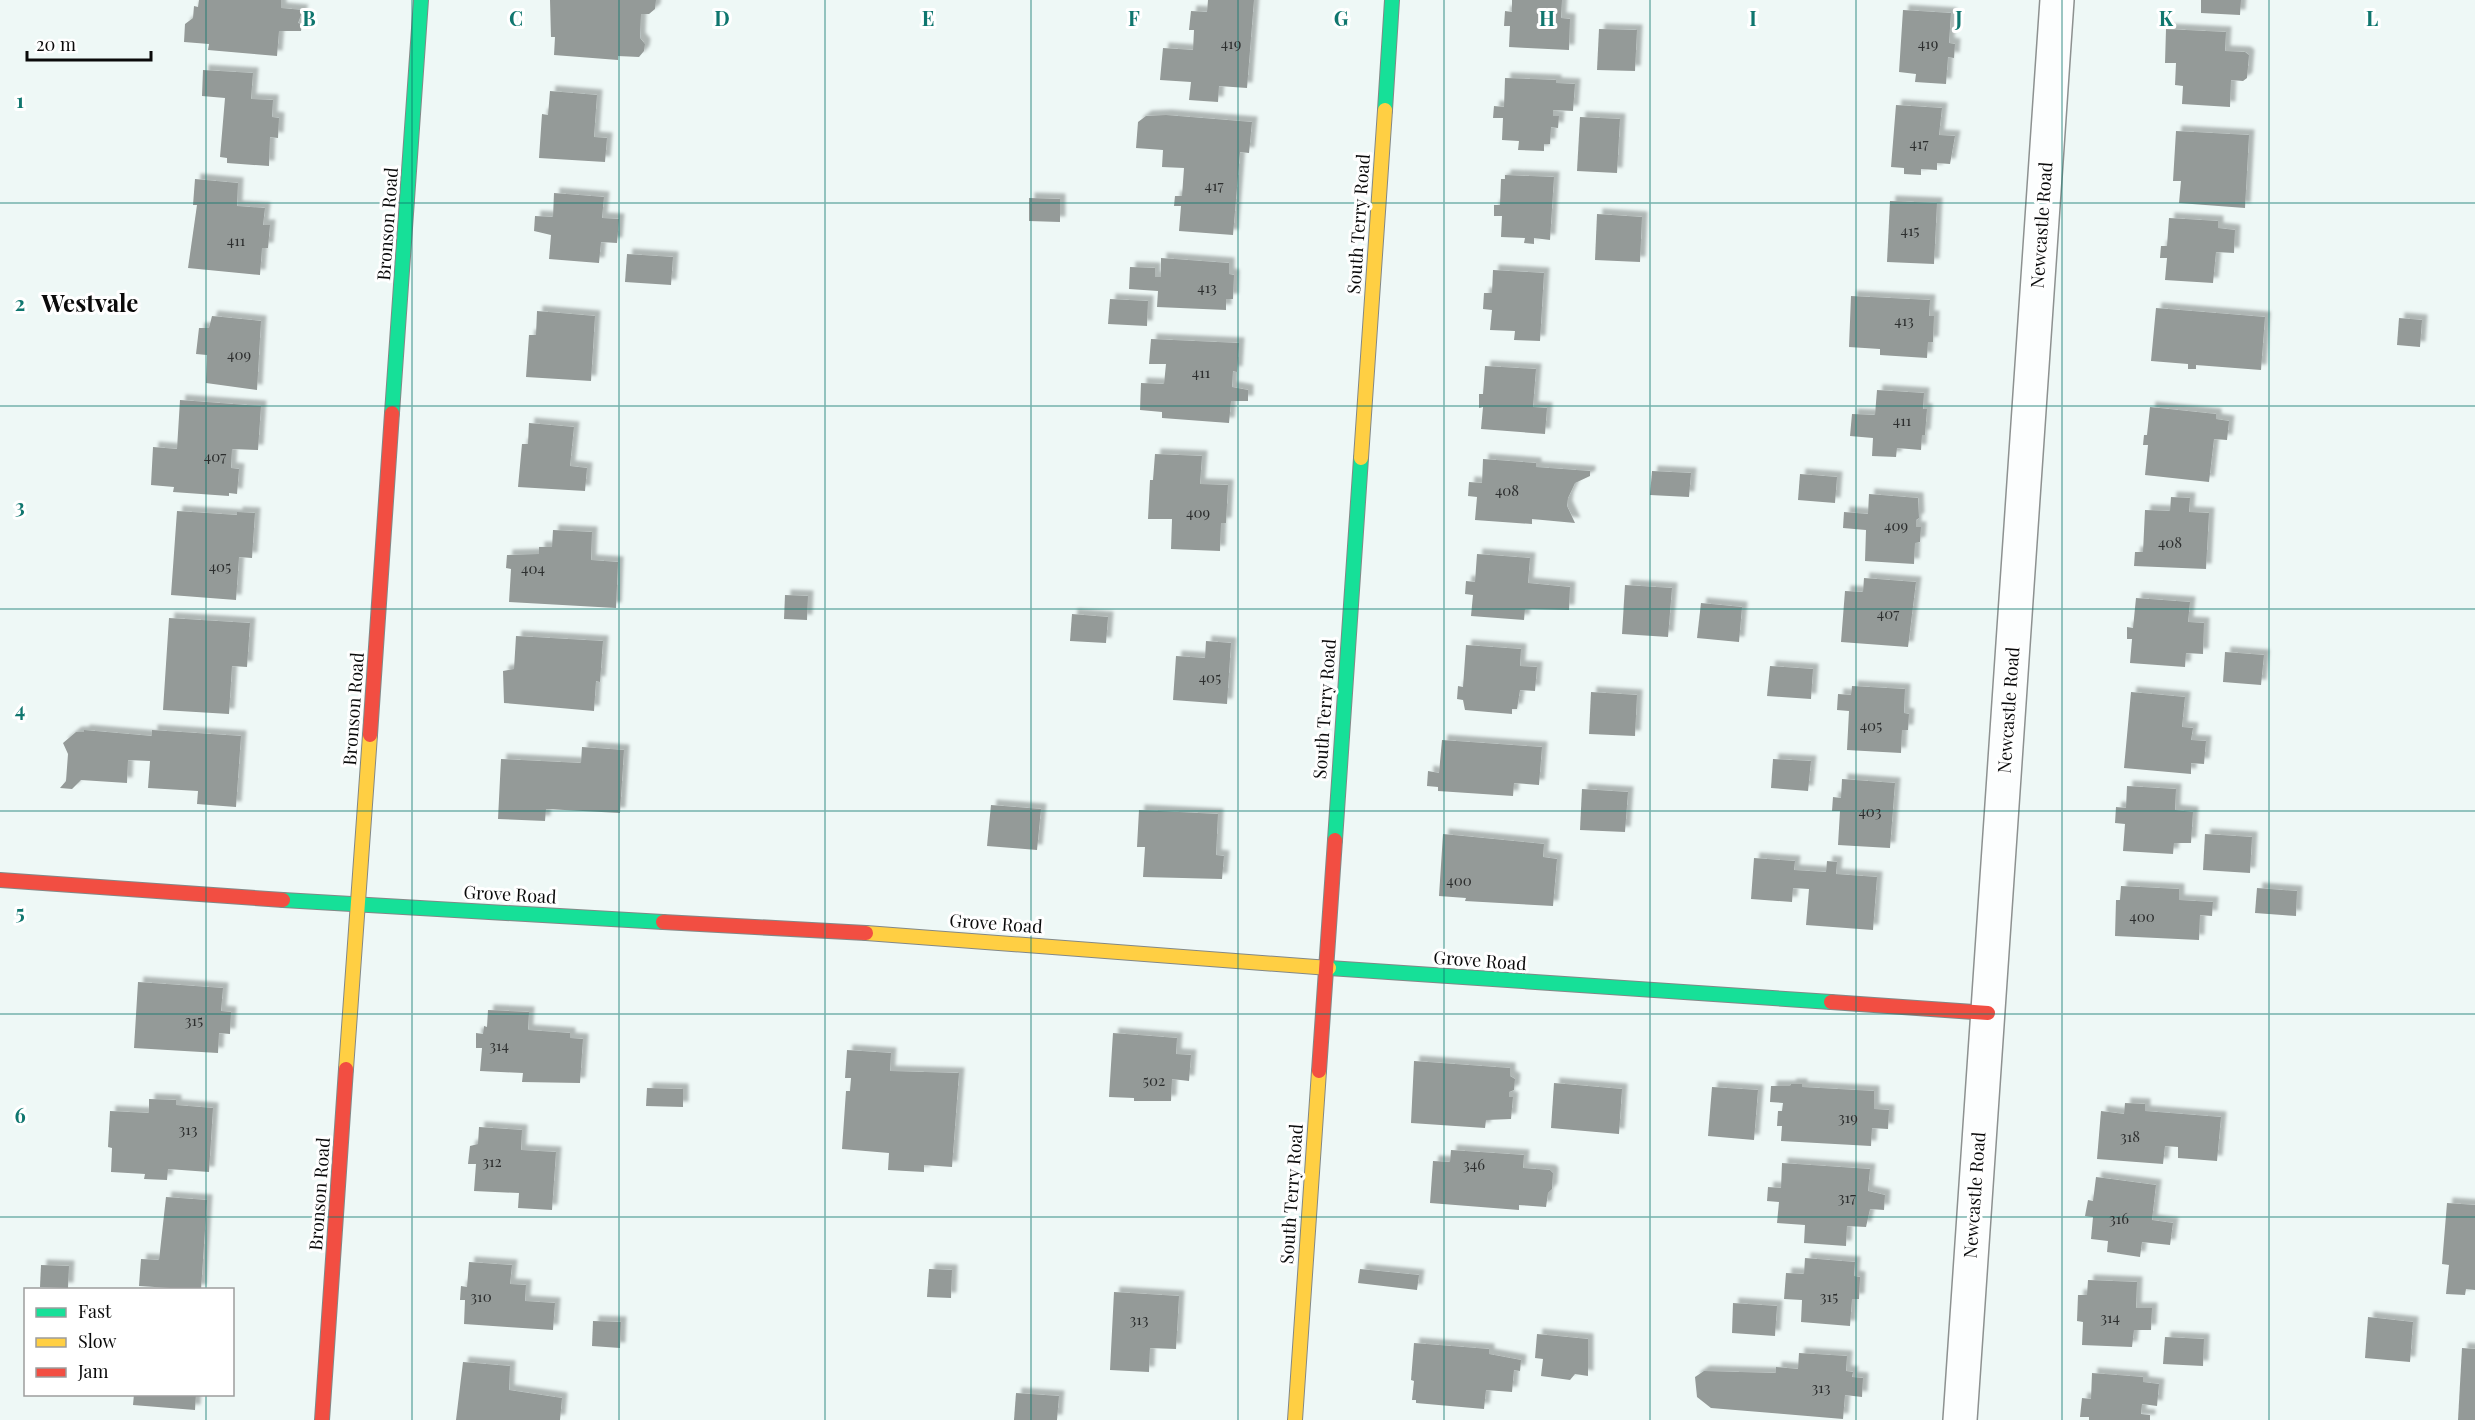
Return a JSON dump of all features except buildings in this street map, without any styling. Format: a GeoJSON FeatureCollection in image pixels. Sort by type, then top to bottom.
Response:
{"type":"FeatureCollection","features":[{"type":"Feature","properties":{"kind":"street","name":"Bronson Road"},"geometry":{"type":"LineString","coordinates":[[322,1420],[421,0]]}},
{"type":"Feature","properties":{"kind":"street","name":"South Terry Road"},"geometry":{"type":"LineString","coordinates":[[1295,1420],[1392,0]]}},
{"type":"Feature","properties":{"kind":"street","name":"Newcastle Road"},"geometry":{"type":"LineString","coordinates":[[1960,1420],[2057,0]]}},
{"type":"Feature","properties":{"kind":"street","name":"Grove Road"},"geometry":{"type":"LineString","coordinates":[[0,880],[358,905],[901,935],[1326,968],[1988,1013]]}},
{"type":"Feature","properties":{"kind":"traffic: fast"},"geometry":{"type":"LineString","coordinates":[[392,413],[421,0]]}},
{"type":"Feature","properties":{"kind":"traffic: fast"},"geometry":{"type":"LineString","coordinates":[[1385,110],[1392,0]]}},
{"type":"Feature","properties":{"kind":"traffic: fast"},"geometry":{"type":"LineString","coordinates":[[1335,840],[1361,458]]}},
{"type":"Feature","properties":{"kind":"traffic: fast"},"geometry":{"type":"LineString","coordinates":[[283,900],[663,922]]}},
{"type":"Feature","properties":{"kind":"traffic: fast"},"geometry":{"type":"LineString","coordinates":[[1329,968],[1831,1002]]}},
{"type":"Feature","properties":{"kind":"traffic: slow"},"geometry":{"type":"LineString","coordinates":[[1361,458],[1385,110]]}},
{"type":"Feature","properties":{"kind":"traffic: slow"},"geometry":{"type":"LineString","coordinates":[[346,1069],[370,735]]}},
{"type":"Feature","properties":{"kind":"traffic: slow"},"geometry":{"type":"LineString","coordinates":[[866,933],[1329,968]]}},
{"type":"Feature","properties":{"kind":"traffic: slow"},"geometry":{"type":"LineString","coordinates":[[1295,1420],[1319,1071]]}},
{"type":"Feature","properties":{"kind":"traffic: jam"},"geometry":{"type":"LineString","coordinates":[[370,735],[392,413]]}},
{"type":"Feature","properties":{"kind":"traffic: jam"},"geometry":{"type":"LineString","coordinates":[[1319,1071],[1335,840]]}},
{"type":"Feature","properties":{"kind":"traffic: jam"},"geometry":{"type":"LineString","coordinates":[[0,880],[283,900]]}},
{"type":"Feature","properties":{"kind":"traffic: jam"},"geometry":{"type":"LineString","coordinates":[[663,922],[866,933]]}},
{"type":"Feature","properties":{"kind":"traffic: jam"},"geometry":{"type":"LineString","coordinates":[[1831,1002],[1988,1013]]}},
{"type":"Feature","properties":{"kind":"traffic: jam"},"geometry":{"type":"LineString","coordinates":[[322,1420],[346,1069]]}},
{"type":"Feature","properties":{"kind":"district","name":"Westvale"},"geometry":{"type":"Point","coordinates":[90,304]}}]}
